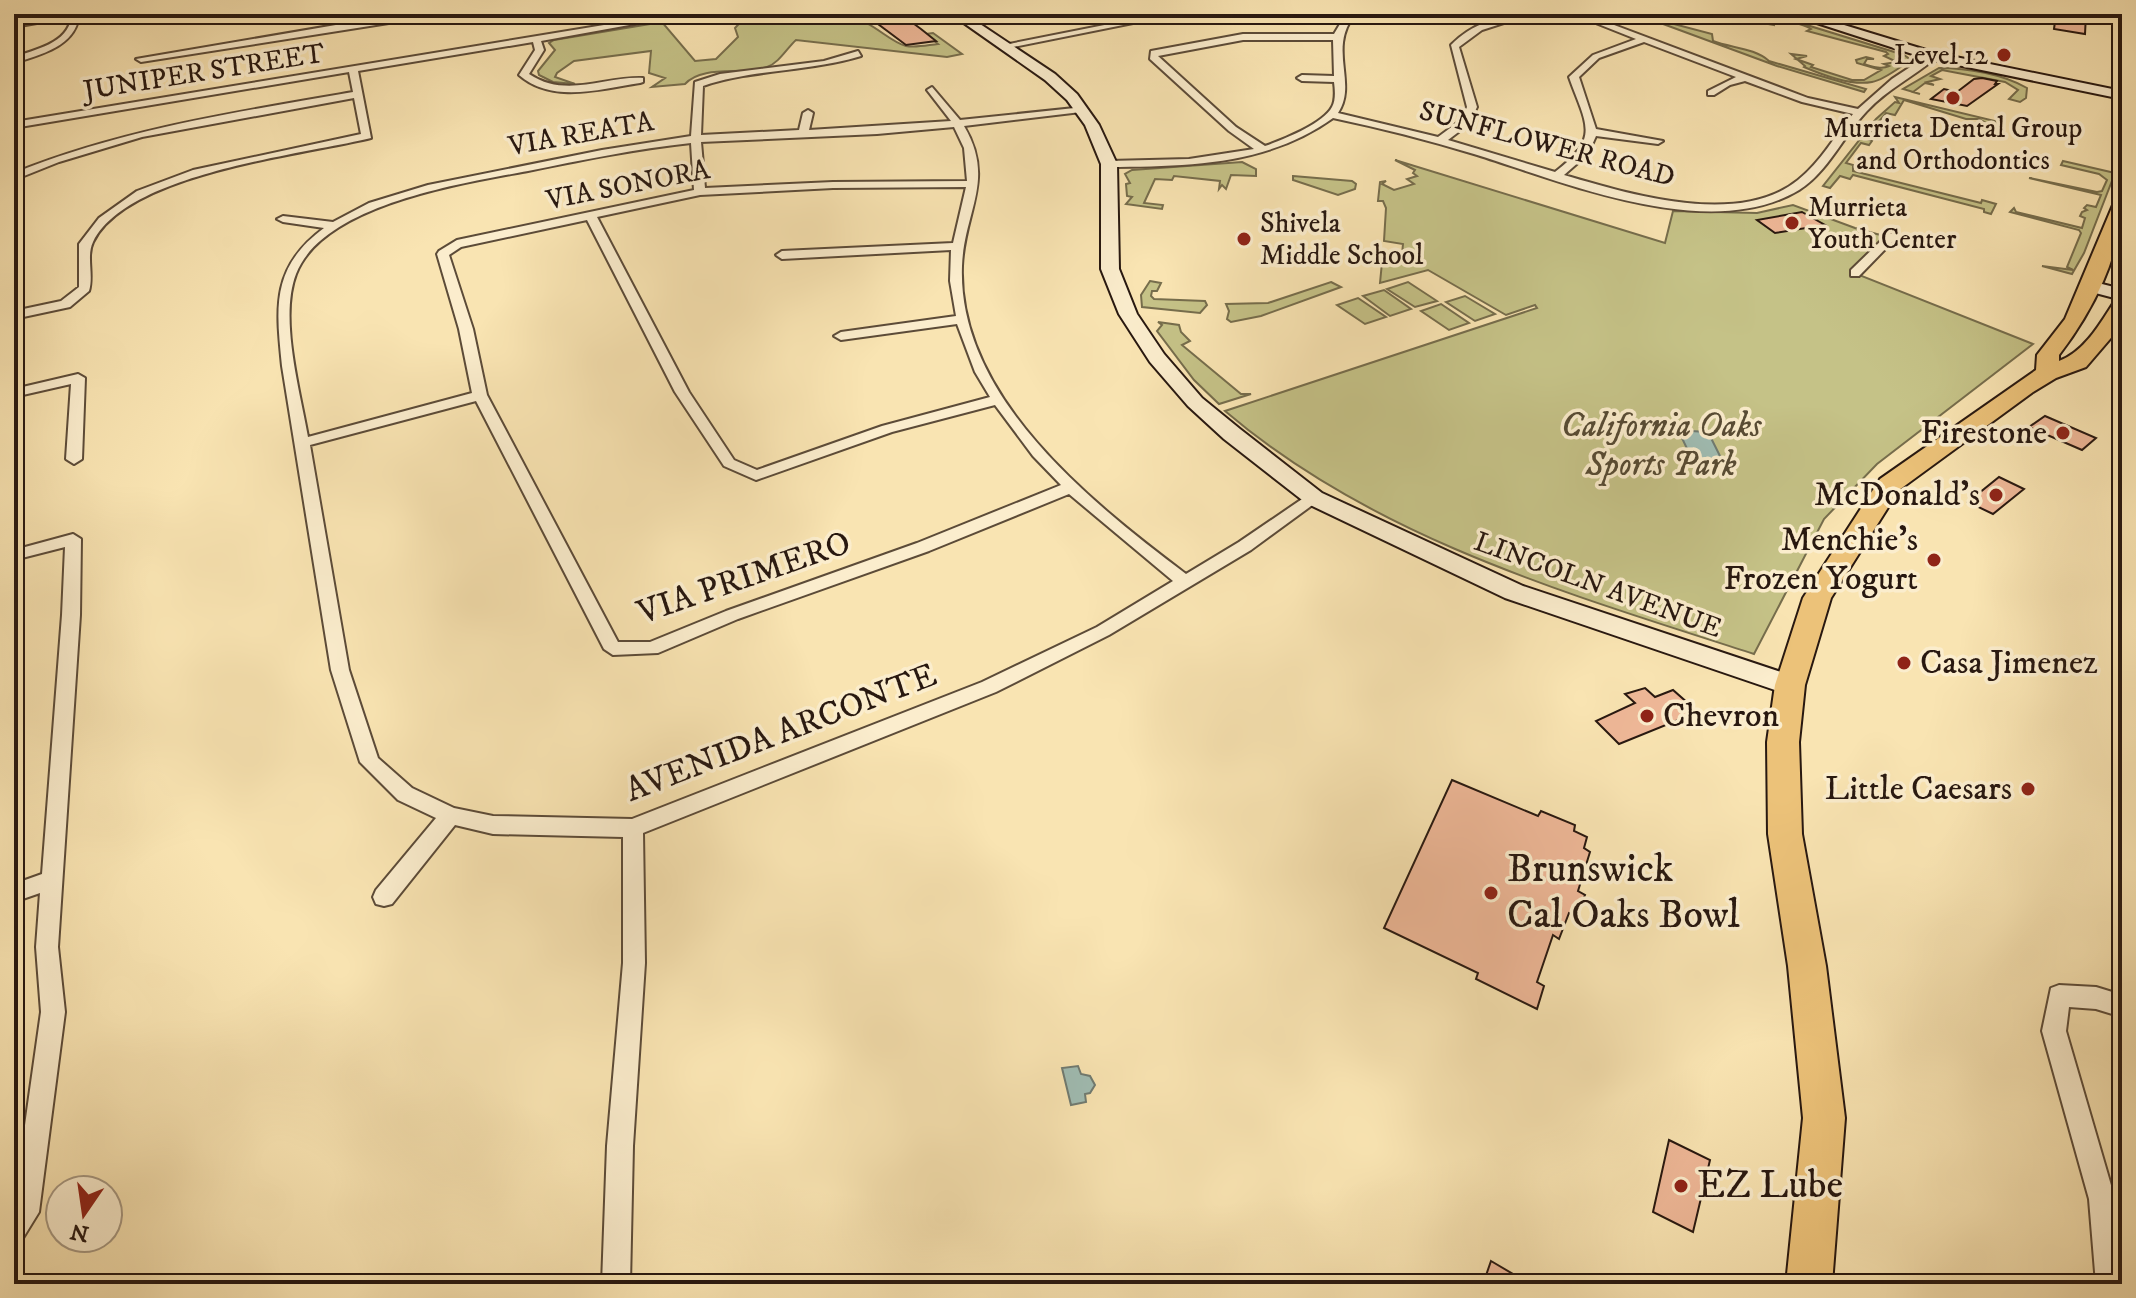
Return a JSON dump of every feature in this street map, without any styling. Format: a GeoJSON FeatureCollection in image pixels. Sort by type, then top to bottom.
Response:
{"type":"FeatureCollection","features":[{"type":"Feature","properties":{"kind":"main road"},"geometry":{"type":"LineString","coordinates":[[2048,373],[2048,355],[2075,320],[2122,205]]}},
{"type":"Feature","properties":{"kind":"main road"},"geometry":{"type":"LineString","coordinates":[[1809,1284],[1824,1118],[1807,966],[1785,834],[1783,742],[1790,685],[1817,598],[1889,485],[2048,373],[2078,362],[2108,330],[2122,307]]}},
{"type":"Feature","properties":{"kind":"street"},"geometry":{"type":"LineString","coordinates":[[14,24],[74,14],[76,23],[70,34],[14,60]]}},
{"type":"Feature","properties":{"kind":"street"},"geometry":{"type":"LineString","coordinates":[[141,59],[408,14]]}},
{"type":"Feature","properties":{"kind":"street","name":"JUNIPER STREET"},"geometry":{"type":"LineString","coordinates":[[14,125],[686,14]]}},
{"type":"Feature","properties":{"kind":"street","name":"LINCOLN AVENUE"},"geometry":{"type":"LineString","coordinates":[[957,14],[1050,77],[1081,109],[1104,145],[1109,164],[1110,269],[1128,314],[1157,358],[1195,402],[1314,498],[1514,592],[1790,685]]}},
{"type":"Feature","properties":{"kind":"street"},"geometry":{"type":"LineString","coordinates":[[1109,164],[1220,158],[1291,141],[1332,115],[1339,104],[1336,37],[1339,24],[1351,14]]}},
{"type":"Feature","properties":{"kind":"street"},"geometry":{"type":"LineString","coordinates":[[1440,141],[1465,122],[1472,107],[1454,47],[1481,25],[1528,14]]}},
{"type":"Feature","properties":{"kind":"street"},"geometry":{"type":"LineString","coordinates":[[1577,14],[1805,100],[1860,112]]}},
{"type":"Feature","properties":{"kind":"street"},"geometry":{"type":"LineString","coordinates":[[1795,14],[1933,56],[2122,95]]}},
{"type":"Feature","properties":{"kind":"street"},"geometry":{"type":"LineString","coordinates":[[1003,46],[1172,15]]}},
{"type":"Feature","properties":{"kind":"street"},"geometry":{"type":"LineString","coordinates":[[1262,149],[1241,138],[1185,81],[1153,57],[1154,53],[1243,37],[1336,37]]}},
{"type":"Feature","properties":{"kind":"street"},"geometry":{"type":"LineString","coordinates":[[535,39],[540,45],[540,52],[525,68],[524,75],[538,85],[573,89],[640,80]]}},
{"type":"Feature","properties":{"kind":"street"},"geometry":{"type":"LineString","coordinates":[[1557,176],[1582,158],[1590,146],[1593,132],[1574,77],[1596,54],[1643,40]]}},
{"type":"Feature","properties":{"kind":"street"},"geometry":{"type":"LineString","coordinates":[[700,192],[696,139],[698,84],[705,80],[825,64],[858,54]]}},
{"type":"Feature","properties":{"kind":"street","name":"SUNFLOWER ROAD"},"geometry":{"type":"LineString","coordinates":[[1332,115],[1377,123],[1654,202],[1726,207],[1757,204],[1797,187],[1881,91],[1933,56]]}},
{"type":"Feature","properties":{"kind":"street"},"geometry":{"type":"LineString","coordinates":[[14,315],[65,304],[85,288],[85,244],[103,220],[141,193],[197,172],[367,136],[353,70]]}},
{"type":"Feature","properties":{"kind":"street"},"geometry":{"type":"LineString","coordinates":[[1302,78],[1340,79]]}},
{"type":"Feature","properties":{"kind":"street"},"geometry":{"type":"LineString","coordinates":[[1711,93],[1727,83],[1744,78]]}},
{"type":"Feature","properties":{"kind":"street"},"geometry":{"type":"LineString","coordinates":[[932,90],[959,122],[972,155],[974,184],[956,246],[956,283],[962,319],[997,400],[1020,433],[1071,487],[1116,529],[1185,582]]}},
{"type":"Feature","properties":{"kind":"street"},"geometry":{"type":"LineString","coordinates":[[15,175],[151,132],[358,94]]}},
{"type":"Feature","properties":{"kind":"street","name":"VIA REATA"},"geometry":{"type":"LineString","coordinates":[[302,443],[285,322],[286,277],[302,252],[333,226],[395,198],[457,181],[630,148],[696,139],[878,131],[1081,109]]}},
{"type":"Feature","properties":{"kind":"street"},"geometry":{"type":"LineString","coordinates":[[803,133],[808,113]]}},
{"type":"Feature","properties":{"kind":"street"},"geometry":{"type":"LineString","coordinates":[[1593,132],[1658,141]]}},
{"type":"Feature","properties":{"kind":"street","name":"VIA SONORA"},"geometry":{"type":"LineString","coordinates":[[480,395],[466,329],[443,254],[457,244],[700,192],[833,185],[974,184]]}},
{"type":"Feature","properties":{"kind":"street"},"geometry":{"type":"LineString","coordinates":[[591,217],[682,392],[729,463],[756,475],[887,429],[997,400]]}},
{"type":"Feature","properties":{"kind":"street"},"geometry":{"type":"LineString","coordinates":[[283,219],[333,226]]}},
{"type":"Feature","properties":{"kind":"street"},"geometry":{"type":"LineString","coordinates":[[1855,273],[1893,235]]}},
{"type":"Feature","properties":{"kind":"street"},"geometry":{"type":"LineString","coordinates":[[782,255],[956,246]]}},
{"type":"Feature","properties":{"kind":"street"},"geometry":{"type":"LineString","coordinates":[[2090,286],[2122,295]]}},
{"type":"Feature","properties":{"kind":"street"},"geometry":{"type":"LineString","coordinates":[[841,336],[962,319]]}},
{"type":"Feature","properties":{"kind":"street"},"geometry":{"type":"LineString","coordinates":[[14,393],[78,378],[74,459]]}},
{"type":"Feature","properties":{"kind":"street"},"geometry":{"type":"LineString","coordinates":[[302,443],[480,395]]}},
{"type":"Feature","properties":{"kind":"street","name":"VIA PRIMERO"},"geometry":{"type":"LineString","coordinates":[[480,395],[613,649],[652,648],[732,615],[923,547],[1071,487]]}},
{"type":"Feature","properties":{"kind":"street","name":"AVENIDA ARCONTE"},"geometry":{"type":"LineString","coordinates":[[302,443],[340,670],[370,762],[405,794],[450,816],[493,825],[633,828],[989,687],[1103,631],[1314,498]]}},
{"type":"Feature","properties":{"kind":"street"},"geometry":{"type":"LineString","coordinates":[[14,555],[73,539],[71,615],[47,947],[53,1012],[26,1212],[14,1229]]}},
{"type":"Feature","properties":{"kind":"street"},"geometry":{"type":"LineString","coordinates":[[384,897],[450,816]]}},
{"type":"Feature","properties":{"kind":"street"},"geometry":{"type":"LineString","coordinates":[[616,1284],[620,1146],[634,963],[633,828]]}},
{"type":"Feature","properties":{"kind":"street"},"geometry":{"type":"LineString","coordinates":[[14,893],[50,880]]}},
{"type":"Feature","properties":{"kind":"street"},"geometry":{"type":"LineString","coordinates":[[2110,1284],[2102,1199],[2054,1031],[2059,996],[2096,998],[2122,1006]]}},
{"type":"Feature","properties":{"kind":"green space"},"geometry":{"type":"Polygon","coordinates":[[[748,14],[852,14],[850,20],[864,22],[906,46],[938,44],[926,34],[933,33],[962,54],[947,57],[796,40],[767,67],[702,74],[685,84],[652,87],[665,78],[649,73],[651,51],[574,61],[555,77],[575,84],[553,82],[539,75],[538,71],[555,50],[549,43],[554,40],[662,22],[695,61],[716,59],[738,37],[735,28],[748,14]]]}},
{"type":"Feature","properties":{"kind":"green space"},"geometry":{"type":"Polygon","coordinates":[[[1636,14],[1712,34],[1713,41],[1750,51],[1769,61],[1866,89],[1864,92],[1777,66],[1636,14]]]}},
{"type":"Feature","properties":{"kind":"green space"},"geometry":{"type":"Polygon","coordinates":[[[1771,14],[1904,55],[1911,60],[1872,82],[1846,81],[1828,76],[1804,67],[1797,60],[1852,80],[1864,80],[1881,70],[1857,63],[1856,60],[1866,57],[1874,59],[1867,59],[1864,64],[1879,68],[1897,62],[1884,56],[1888,54],[1886,52],[1807,31],[1811,29],[1799,24],[1757,22],[1779,19],[1771,14]]]}},
{"type":"Feature","properties":{"kind":"green space"},"geometry":{"type":"Polygon","coordinates":[[[1939,68],[1984,73],[2027,88],[2026,98],[2020,102],[2009,99],[2018,90],[2005,82],[1942,70],[1931,76],[1940,79],[1927,82],[1934,85],[1925,83],[1913,92],[1903,89],[1939,68]]]}},
{"type":"Feature","properties":{"kind":"green space"},"geometry":{"type":"Polygon","coordinates":[[[1895,97],[1995,121],[2000,137],[1980,134],[1990,135],[1995,128],[1979,119],[1966,119],[1904,100],[1895,115],[1886,113],[1865,138],[1872,141],[1869,145],[1861,143],[1846,163],[1853,165],[1853,171],[1996,204],[1991,214],[1984,212],[1984,209],[1853,175],[1850,179],[1840,176],[1830,188],[1823,186],[1876,119],[1895,102],[1899,103],[1895,97]]]}},
{"type":"Feature","properties":{"kind":"green space","name":"California Oaks Sports Park"},"geometry":{"type":"Polygon","coordinates":[[[1395,160],[1665,243],[1673,211],[1757,213],[1793,205],[1895,239],[1859,275],[2033,344],[1877,464],[1824,519],[1754,654],[1545,584],[1476,558],[1410,528],[1345,495],[1283,456],[1225,411],[1537,308],[1535,305],[1506,315],[1428,270],[1380,283],[1383,252],[1402,254],[1403,244],[1384,241],[1386,208],[1383,201],[1378,201],[1380,182],[1386,181],[1382,184],[1394,190],[1414,184],[1407,179],[1417,176],[1413,173],[1415,170],[1395,160]]]}},
{"type":"Feature","properties":{"kind":"green space"},"geometry":{"type":"Polygon","coordinates":[[[2063,161],[2115,173],[2084,253],[2072,274],[2042,266],[2073,270],[2067,267],[2081,233],[2079,230],[2010,212],[2014,208],[2016,212],[2082,228],[2085,218],[2080,216],[2087,210],[2084,208],[2087,205],[2096,207],[2101,195],[2029,178],[2102,191],[2107,180],[2099,174],[2061,165],[2063,161]]]}},
{"type":"Feature","properties":{"kind":"green space"},"geometry":{"type":"Polygon","coordinates":[[[1242,162],[1256,169],[1256,176],[1231,175],[1226,189],[1222,185],[1219,189],[1220,181],[1174,176],[1172,180],[1155,179],[1144,203],[1163,205],[1162,209],[1126,204],[1132,197],[1127,196],[1126,184],[1130,183],[1125,174],[1132,170],[1242,162]]]}},
{"type":"Feature","properties":{"kind":"green space"},"geometry":{"type":"Polygon","coordinates":[[[1293,176],[1352,181],[1356,184],[1355,189],[1338,195],[1293,180],[1293,176]]]}},
{"type":"Feature","properties":{"kind":"green space"},"geometry":{"type":"Polygon","coordinates":[[[1150,281],[1161,283],[1157,291],[1152,291],[1154,299],[1205,301],[1207,305],[1200,313],[1142,307],[1141,295],[1150,281]]]}},
{"type":"Feature","properties":{"kind":"green space"},"geometry":{"type":"Polygon","coordinates":[[[1331,282],[1341,287],[1261,316],[1231,322],[1227,319],[1229,311],[1226,304],[1268,303],[1331,282]]]}},
{"type":"Feature","properties":{"kind":"green space"},"geometry":{"type":"Polygon","coordinates":[[[1408,282],[1437,301],[1415,307],[1387,289],[1408,282]]]}},
{"type":"Feature","properties":{"kind":"green space"},"geometry":{"type":"Polygon","coordinates":[[[1384,290],[1411,309],[1390,316],[1363,296],[1384,290]]]}},
{"type":"Feature","properties":{"kind":"green space"},"geometry":{"type":"Polygon","coordinates":[[[1465,296],[1495,314],[1475,321],[1446,302],[1465,296]]]}},
{"type":"Feature","properties":{"kind":"green space"},"geometry":{"type":"Polygon","coordinates":[[[1358,298],[1386,317],[1365,324],[1337,305],[1358,298]]]}},
{"type":"Feature","properties":{"kind":"green space"},"geometry":{"type":"Polygon","coordinates":[[[1441,304],[1469,323],[1449,330],[1421,311],[1441,304]]]}},
{"type":"Feature","properties":{"kind":"green space"},"geometry":{"type":"Polygon","coordinates":[[[1158,322],[1179,325],[1190,341],[1182,345],[1241,394],[1251,394],[1219,404],[1194,380],[1157,331],[1162,325],[1158,322]]]}},
{"type":"Feature","properties":{"kind":"water"},"geometry":{"type":"Polygon","coordinates":[[[1673,430],[1708,432],[1722,460],[1692,459],[1681,436],[1676,436],[1673,430]]]}},
{"type":"Feature","properties":{"kind":"water"},"geometry":{"type":"Polygon","coordinates":[[[1078,1066],[1081,1074],[1090,1076],[1095,1085],[1090,1093],[1085,1094],[1086,1102],[1071,1105],[1062,1068],[1078,1066]]]}},
{"type":"Feature","properties":{"kind":"building"},"geometry":{"type":"Polygon","coordinates":[[[2056,14],[2086,14],[2085,34],[2054,29],[2056,14]]]}},
{"type":"Feature","properties":{"kind":"building"},"geometry":{"type":"Polygon","coordinates":[[[906,18],[936,41],[906,45],[878,24],[906,18]]]}},
{"type":"Feature","properties":{"kind":"building"},"geometry":{"type":"Polygon","coordinates":[[[1974,79],[1997,81],[1995,84],[1998,84],[1967,106],[1931,99],[1944,89],[1957,92],[1974,79]]]}},
{"type":"Feature","properties":{"kind":"building","name":"Murrieta Youth Center"},"geometry":{"type":"Polygon","coordinates":[[[1802,212],[1825,225],[1775,233],[1757,220],[1802,212]]]}},
{"type":"Feature","properties":{"kind":"building","name":"Firestone"},"geometry":{"type":"Polygon","coordinates":[[[2045,416],[2096,438],[2082,450],[2029,427],[2045,416]]]}},
{"type":"Feature","properties":{"kind":"building","name":"McDonald's"},"geometry":{"type":"Polygon","coordinates":[[[1999,477],[2024,489],[1993,514],[1968,502],[1999,477]]]}},
{"type":"Feature","properties":{"kind":"building","name":"Chevron"},"geometry":{"type":"Polygon","coordinates":[[[1645,688],[1655,697],[1673,690],[1698,712],[1619,744],[1596,721],[1635,703],[1625,694],[1645,688]]]}},
{"type":"Feature","properties":{"kind":"building","name":"Brunswick Cal Oaks Bowl"},"geometry":{"type":"Polygon","coordinates":[[[1452,780],[1538,816],[1541,811],[1575,825],[1574,831],[1587,837],[1584,848],[1590,852],[1578,891],[1585,895],[1576,916],[1569,913],[1559,939],[1553,935],[1537,982],[1544,986],[1537,1009],[1476,979],[1478,973],[1384,928],[1452,780]]]}},
{"type":"Feature","properties":{"kind":"building","name":"EZ Lube"},"geometry":{"type":"Polygon","coordinates":[[[1669,1140],[1710,1160],[1693,1232],[1653,1212],[1669,1140]]]}},
{"type":"Feature","properties":{"kind":"building"},"geometry":{"type":"Polygon","coordinates":[[[1491,1261],[1530,1284],[1483,1284],[1491,1261]]]}},
{"type":"Feature","properties":{"kind":"place","name":"Level 12"},"geometry":{"type":"Point","coordinates":[2004,55]}},
{"type":"Feature","properties":{"kind":"place","name":"Murrieta Dental Group and Orthodontics"},"geometry":{"type":"Point","coordinates":[1953,98]}},
{"type":"Feature","properties":{"kind":"place","name":"Murrieta Youth Center"},"geometry":{"type":"Point","coordinates":[1792,223]}},
{"type":"Feature","properties":{"kind":"place","name":"Shivela Middle School"},"geometry":{"type":"Point","coordinates":[1244,239]}},
{"type":"Feature","properties":{"kind":"place","name":"Firestone"},"geometry":{"type":"Point","coordinates":[2063,433]}},
{"type":"Feature","properties":{"kind":"place","name":"McDonald's"},"geometry":{"type":"Point","coordinates":[1996,495]}},
{"type":"Feature","properties":{"kind":"place","name":"Menchie's Frozen Yogurt"},"geometry":{"type":"Point","coordinates":[1934,560]}},
{"type":"Feature","properties":{"kind":"place","name":"Casa Jimenez"},"geometry":{"type":"Point","coordinates":[1904,663]}},
{"type":"Feature","properties":{"kind":"place","name":"Chevron"},"geometry":{"type":"Point","coordinates":[1647,716]}},
{"type":"Feature","properties":{"kind":"place","name":"Little Caesars"},"geometry":{"type":"Point","coordinates":[2028,789]}},
{"type":"Feature","properties":{"kind":"place","name":"Brunswick Cal Oaks Bowl"},"geometry":{"type":"Point","coordinates":[1491,893]}},
{"type":"Feature","properties":{"kind":"place","name":"EZ Lube"},"geometry":{"type":"Point","coordinates":[1681,1186]}}]}
